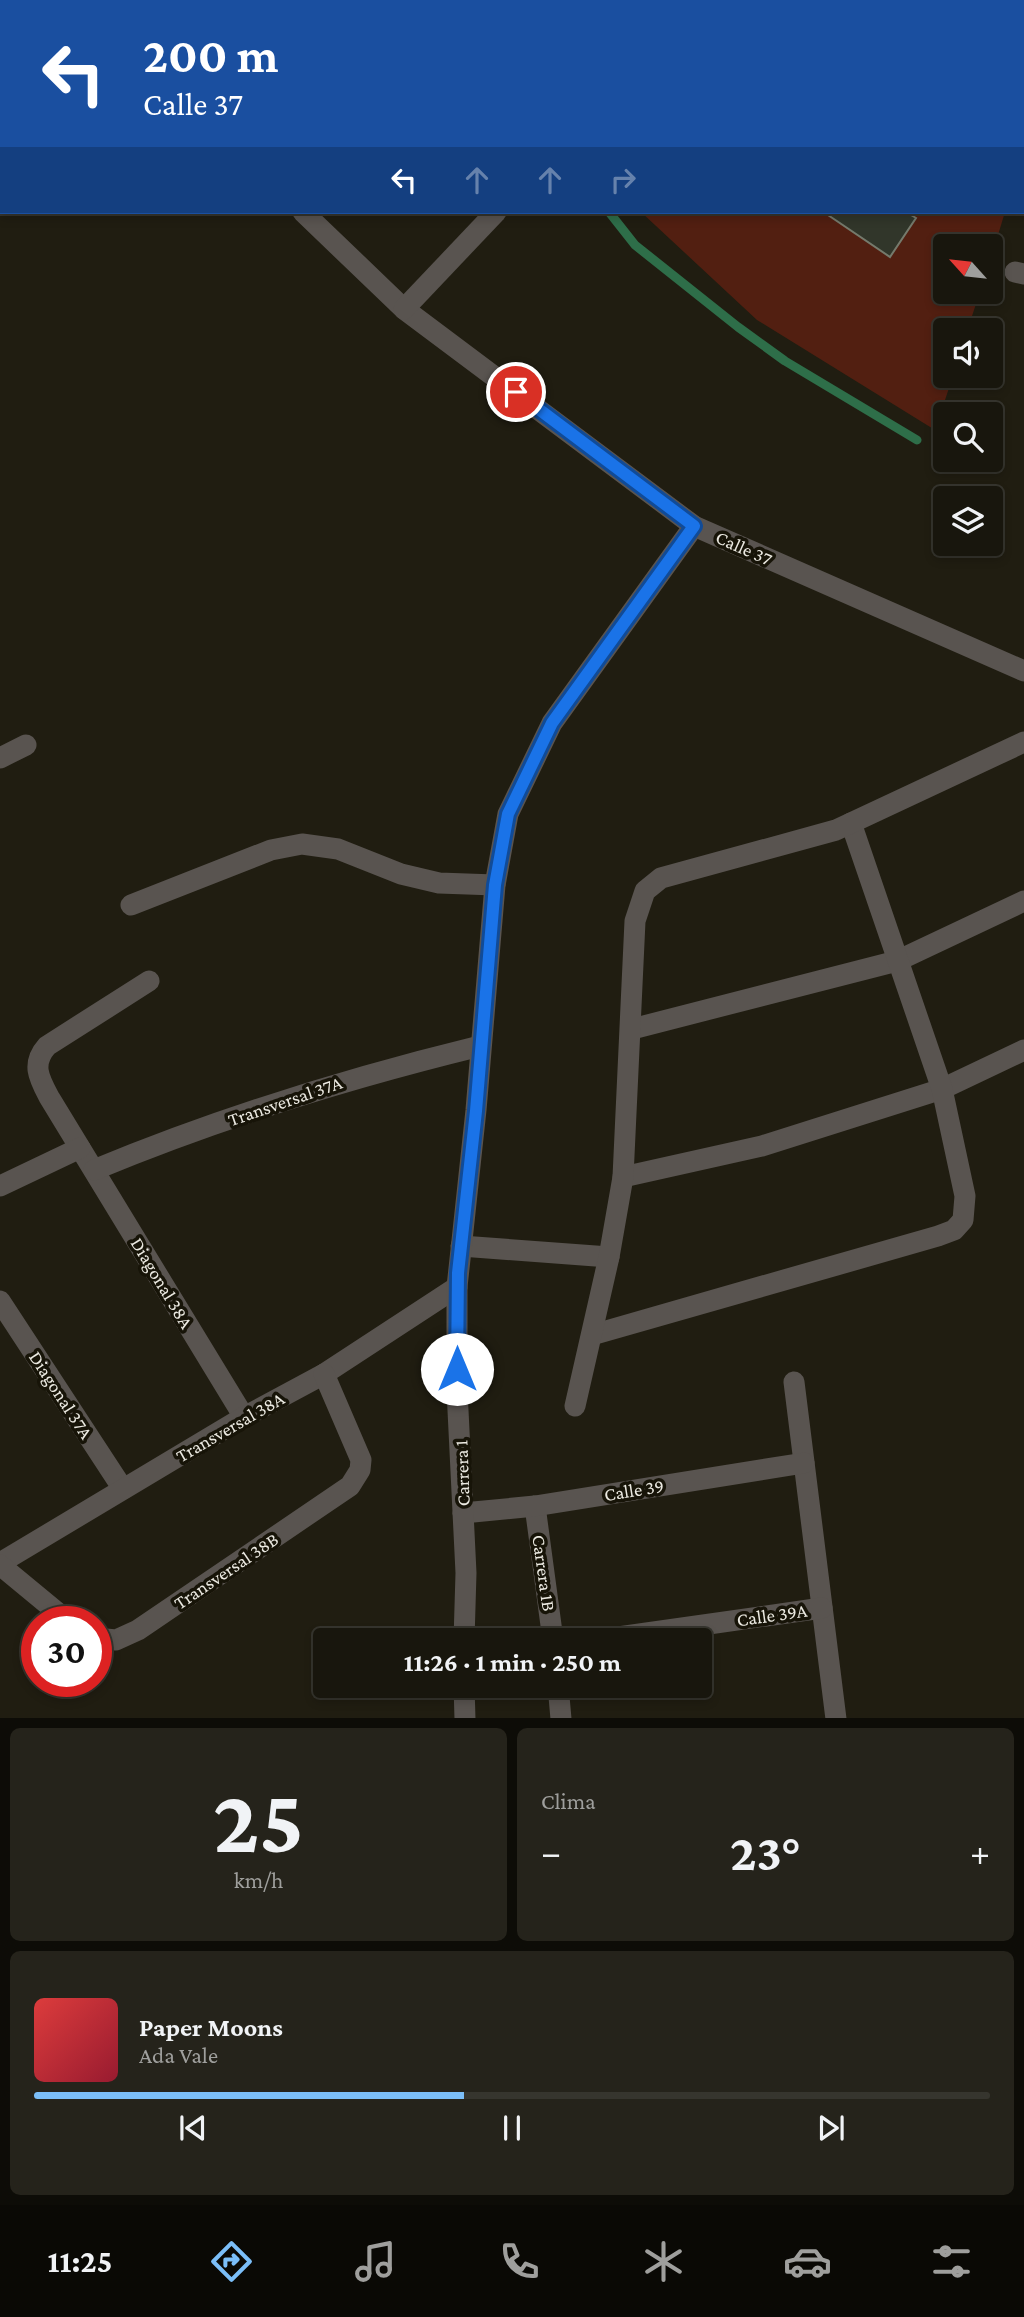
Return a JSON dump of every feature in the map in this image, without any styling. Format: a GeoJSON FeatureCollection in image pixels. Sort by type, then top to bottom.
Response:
{"type":"FeatureCollection","features":[{"type":"Feature","properties":{"kind":"street"},"geometry":{"type":"LineString","coordinates":[[404,309],[494,214]]}},
{"type":"Feature","properties":{"kind":"street","name":"Calle 37"},"geometry":{"type":"LineString","coordinates":[[312,215],[404,309],[694,526],[1024,670]]}},
{"type":"Feature","properties":{"kind":"street","name":"Carrera 1"},"geometry":{"type":"LineString","coordinates":[[464,1628],[466,1573],[457,1390],[457,1287],[495,885],[508,814],[552,723],[694,526]]}},
{"type":"Feature","properties":{"kind":"street"},"geometry":{"type":"LineString","coordinates":[[575,1406],[609,1257],[623,1177],[635,921],[642,897],[651,884],[661,878],[851,823],[1024,742]]}},
{"type":"Feature","properties":{"kind":"street"},"geometry":{"type":"LineString","coordinates":[[0,758],[26,745]]}},
{"type":"Feature","properties":{"kind":"street"},"geometry":{"type":"LineString","coordinates":[[592,1335],[954,1230],[962,1220],[965,1196],[942,1089],[851,823]]}},
{"type":"Feature","properties":{"kind":"street"},"geometry":{"type":"LineString","coordinates":[[131,905],[271,850],[302,844],[338,849],[401,874],[439,883],[495,885]]}},
{"type":"Feature","properties":{"kind":"street"},"geometry":{"type":"LineString","coordinates":[[632,1029],[897,961],[1024,901]]}},
{"type":"Feature","properties":{"kind":"street","name":"Diagonal 38A"},"geometry":{"type":"LineString","coordinates":[[149,981],[47,1046],[40,1054],[37,1069],[41,1082],[80,1148],[244,1417]]}},
{"type":"Feature","properties":{"kind":"street","name":"Transversal 37A"},"geometry":{"type":"LineString","coordinates":[[94,1170],[178,1136],[351,1079],[480,1046]]}},
{"type":"Feature","properties":{"kind":"street"},"geometry":{"type":"LineString","coordinates":[[623,1177],[762,1146],[942,1089],[1024,1050]]}},
{"type":"Feature","properties":{"kind":"street"},"geometry":{"type":"LineString","coordinates":[[0,1186],[80,1148]]}},
{"type":"Feature","properties":{"kind":"street"},"geometry":{"type":"LineString","coordinates":[[461,1246],[609,1257]]}},
{"type":"Feature","properties":{"kind":"street","name":"Transversal 38A"},"geometry":{"type":"LineString","coordinates":[[0,1564],[244,1417],[324,1374],[457,1287]]}},
{"type":"Feature","properties":{"kind":"street","name":"Diagonal 37A"},"geometry":{"type":"LineString","coordinates":[[0,1301],[122,1489]]}},
{"type":"Feature","properties":{"kind":"street","name":"Transversal 38B"},"geometry":{"type":"LineString","coordinates":[[112,1640],[138,1630],[350,1486],[360,1470],[361,1460],[324,1374]]}},
{"type":"Feature","properties":{"kind":"street"},"geometry":{"type":"LineString","coordinates":[[794,1382],[836,1718]]}},
{"type":"Feature","properties":{"kind":"street","name":"Calle 39"},"geometry":{"type":"LineString","coordinates":[[463,1513],[535,1506],[804,1462]]}},
{"type":"Feature","properties":{"kind":"street","name":"Carrera 1B"},"geometry":{"type":"LineString","coordinates":[[535,1506],[551,1628]]}},
{"type":"Feature","properties":{"kind":"street"},"geometry":{"type":"LineString","coordinates":[[0,1564],[50,1606]]}},
{"type":"Feature","properties":{"kind":"street","name":"Calle 39A"},"geometry":{"type":"LineString","coordinates":[[681,1628],[822,1608]]}},
{"type":"Feature","properties":{"kind":"street"},"geometry":{"type":"LineString","coordinates":[[464,1698],[465,1718]]}},
{"type":"Feature","properties":{"kind":"street"},"geometry":{"type":"LineString","coordinates":[[559,1698],[561,1718]]}},
{"type":"Feature","properties":{"kind":"shaded area"},"geometry":{"type":"Polygon","coordinates":[[[643,214],[1004,214],[998,234],[933,234],[933,304],[976,304],[971,318],[933,318],[933,388],[949,388],[944,402],[933,402],[933,429],[757,320],[643,214]]]}},
{"type":"Feature","properties":{"kind":"building"},"geometry":{"type":"Polygon","coordinates":[[[909,214],[916,218],[890,257],[828,215],[909,214]]]}},
{"type":"Feature","properties":{"kind":"waterway"},"geometry":{"type":"LineString","coordinates":[[611,214],[635,245],[738,327],[785,361],[917,440]]}},
{"type":"Feature","properties":{"kind":"route"},"geometry":{"type":"LineString","coordinates":[[457,1369],[458,1273],[476,1111],[495,885],[508,814],[552,723],[694,526],[516,392]]}}]}
